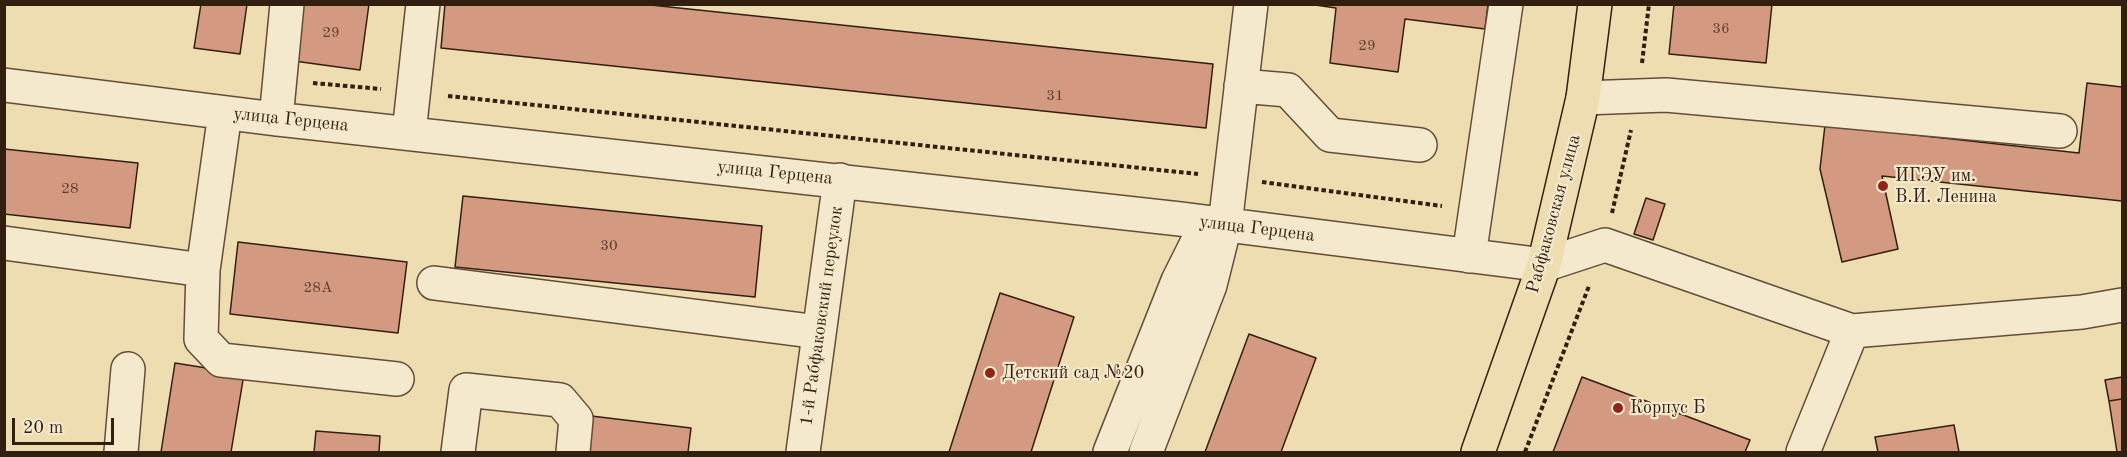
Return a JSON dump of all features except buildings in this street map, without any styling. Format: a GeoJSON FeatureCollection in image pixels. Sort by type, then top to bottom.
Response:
{"type":"FeatureCollection","features":[{"type":"Feature","properties":{"kind":"main road","name":"Рабфаковская улица"},"geometry":{"type":"LineString","coordinates":[[1478,453],[1544,265],[1583,98],[1595,4]]}},
{"type":"Feature","properties":{"kind":"street"},"geometry":{"type":"LineString","coordinates":[[276,119],[287,4]]}},
{"type":"Feature","properties":{"kind":"street"},"geometry":{"type":"LineString","coordinates":[[409,133],[423,4]]}},
{"type":"Feature","properties":{"kind":"street"},"geometry":{"type":"LineString","coordinates":[[1146,453],[1210,285],[1216,224],[1231,177],[1251,4]]}},
{"type":"Feature","properties":{"kind":"street"},"geometry":{"type":"LineString","coordinates":[[1469,256],[1506,4]]}},
{"type":"Feature","properties":{"kind":"street","name":"улица Герцена"},"geometry":{"type":"LineString","coordinates":[[4,85],[276,119],[840,180],[1544,265]]}},
{"type":"Feature","properties":{"kind":"street"},"geometry":{"type":"LineString","coordinates":[[1241,86],[1288,90],[1330,135],[1420,145]]}},
{"type":"Feature","properties":{"kind":"street"},"geometry":{"type":"LineString","coordinates":[[1583,98],[1666,95],[2060,131]]}},
{"type":"Feature","properties":{"kind":"street"},"geometry":{"type":"LineString","coordinates":[[225,113],[203,270],[201,339],[221,360],[397,379]]}},
{"type":"Feature","properties":{"kind":"street","name":"1-й Рабфаковский переулок"},"geometry":{"type":"LineString","coordinates":[[803,453],[840,180]]}},
{"type":"Feature","properties":{"kind":"street"},"geometry":{"type":"LineString","coordinates":[[1110,453],[1178,281],[1216,224]]}},
{"type":"Feature","properties":{"kind":"street"},"geometry":{"type":"LineString","coordinates":[[4,243],[203,270]]}},
{"type":"Feature","properties":{"kind":"street"},"geometry":{"type":"LineString","coordinates":[[1544,265],[1605,245],[1852,331],[2082,312],[2122,305]]}},
{"type":"Feature","properties":{"kind":"street"},"geometry":{"type":"LineString","coordinates":[[434,283],[819,332]]}},
{"type":"Feature","properties":{"kind":"street"},"geometry":{"type":"LineString","coordinates":[[1803,453],[1852,331]]}},
{"type":"Feature","properties":{"kind":"street"},"geometry":{"type":"LineString","coordinates":[[121,453],[128,369]]}},
{"type":"Feature","properties":{"kind":"street"},"geometry":{"type":"LineString","coordinates":[[458,453],[466,390],[560,400],[576,419],[573,453]]}},
{"type":"Feature","properties":{"kind":"path"},"geometry":{"type":"LineString","coordinates":[[280,79],[1231,177],[1475,211]]}},
{"type":"Feature","properties":{"kind":"place","name":"ИГЭУ им. В.И. Ленина"},"geometry":{"type":"Point","coordinates":[1883,186]}},
{"type":"Feature","properties":{"kind":"place","name":"Детский сад №20"},"geometry":{"type":"Point","coordinates":[990,373]}},
{"type":"Feature","properties":{"kind":"place","name":"Корпус Б"},"geometry":{"type":"Point","coordinates":[1618,408]}}]}
